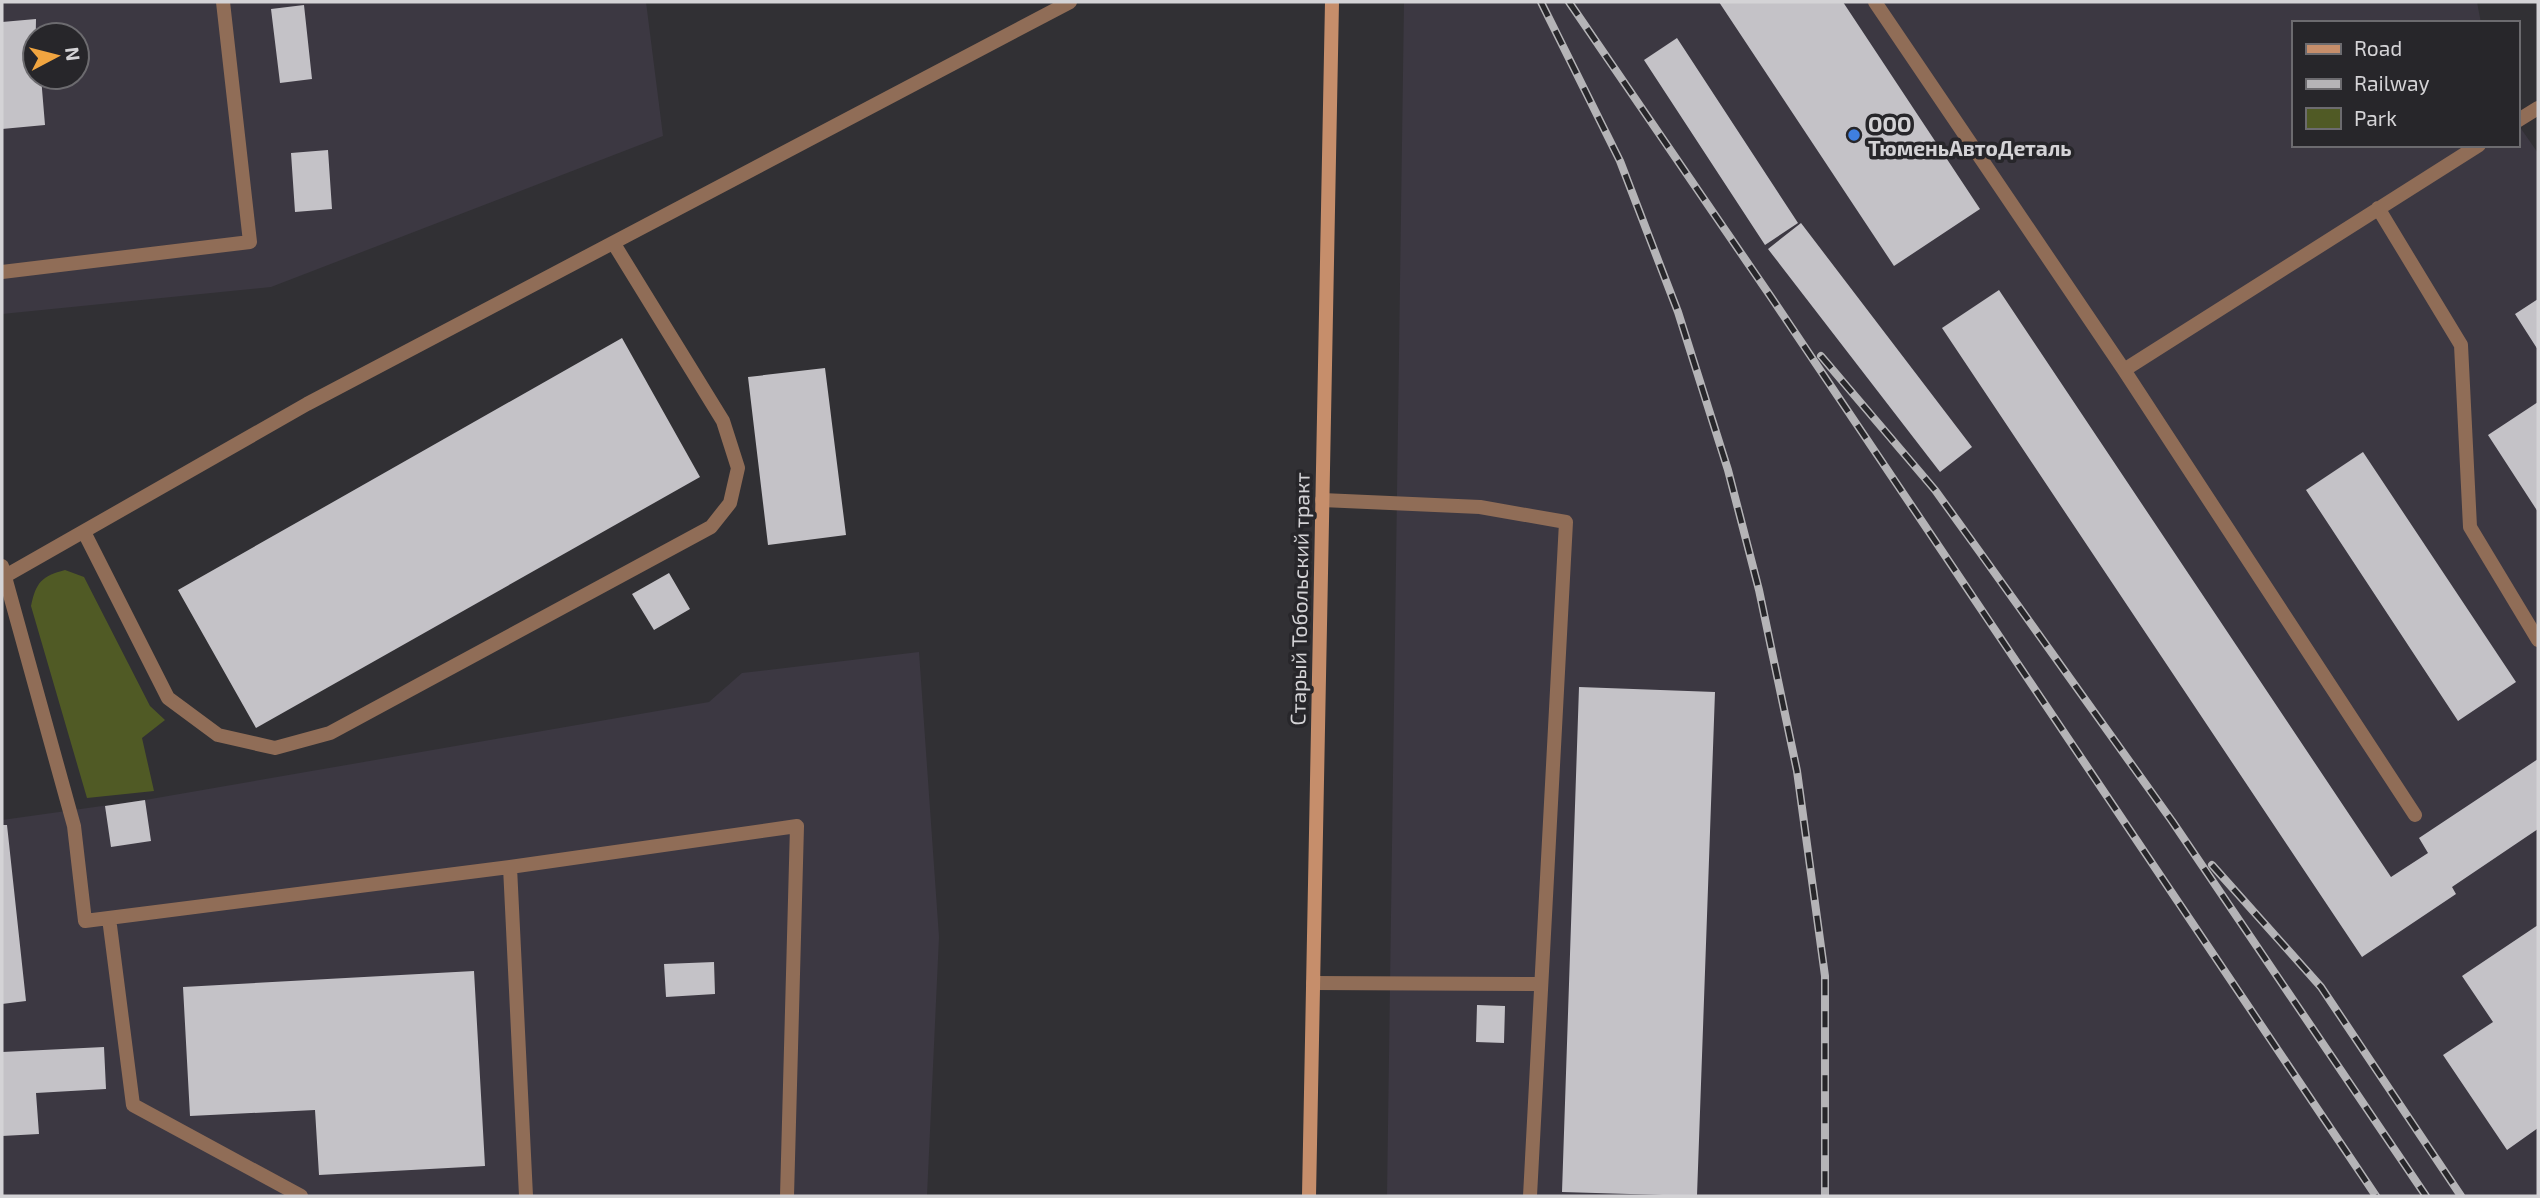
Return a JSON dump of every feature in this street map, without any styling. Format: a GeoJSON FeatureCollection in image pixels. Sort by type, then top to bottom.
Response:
{"type":"FeatureCollection","features":[{"type":"Feature","properties":{"kind":"street","name":"Старый Тобольский тракт"},"geometry":{"type":"LineString","coordinates":[[1309,1196],[1332,2]]}},
{"type":"Feature","properties":{"kind":"lane"},"geometry":{"type":"LineString","coordinates":[[2,272],[250,243],[223,2]]}},
{"type":"Feature","properties":{"kind":"lane"},"geometry":{"type":"LineString","coordinates":[[787,1196],[797,827],[510,867],[85,920],[74,826],[2,574],[84,532],[307,404],[1070,2]]}},
{"type":"Feature","properties":{"kind":"lane"},"geometry":{"type":"LineString","coordinates":[[1875,2],[2124,370],[2415,816]]}},
{"type":"Feature","properties":{"kind":"lane"},"geometry":{"type":"LineString","coordinates":[[2519,120],[2538,108]]}},
{"type":"Feature","properties":{"kind":"lane"},"geometry":{"type":"LineString","coordinates":[[2124,370],[2476,147]]}},
{"type":"Feature","properties":{"kind":"lane"},"geometry":{"type":"LineString","coordinates":[[2378,208],[2461,345],[2470,527],[2538,639]]}},
{"type":"Feature","properties":{"kind":"lane"},"geometry":{"type":"LineString","coordinates":[[84,532],[168,698],[218,735],[275,748],[331,733],[711,527],[730,503],[738,468],[723,421],[614,244]]}},
{"type":"Feature","properties":{"kind":"lane"},"geometry":{"type":"LineString","coordinates":[[1322,500],[1480,507],[1566,522],[1530,1196]]}},
{"type":"Feature","properties":{"kind":"lane"},"geometry":{"type":"LineString","coordinates":[[510,867],[526,1196]]}},
{"type":"Feature","properties":{"kind":"lane"},"geometry":{"type":"LineString","coordinates":[[109,918],[132,1105],[301,1196]]}},
{"type":"Feature","properties":{"kind":"lane"},"geometry":{"type":"LineString","coordinates":[[1313,983],[1540,984]]}},
{"type":"Feature","properties":{"kind":"shaded area"},"geometry":{"type":"Polygon","coordinates":[[[2,2],[646,2],[663,136],[271,287],[2,314],[2,2]]]}},
{"type":"Feature","properties":{"kind":"shaded area"},"geometry":{"type":"Polygon","coordinates":[[[1404,2],[2477,2],[2481,21],[2292,21],[2292,147],[2519,147],[2519,126],[2538,153],[2538,1196],[1387,1196],[1404,2]]]}},
{"type":"Feature","properties":{"kind":"shaded area"},"geometry":{"type":"Polygon","coordinates":[[[919,652],[939,937],[927,1196],[2,1196],[2,820],[145,800],[709,702],[742,673],[919,652]]]}},
{"type":"Feature","properties":{"kind":"green space"},"geometry":{"type":"Polygon","coordinates":[[[65,570],[84,577],[150,706],[165,720],[142,738],[154,791],[87,798],[31,606],[41,581],[65,570]]]}},
{"type":"Feature","properties":{"kind":"building"},"geometry":{"type":"Polygon","coordinates":[[[1719,2],[1843,2],[1980,209],[1894,266],[1719,2]]]}},
{"type":"Feature","properties":{"kind":"building"},"geometry":{"type":"Polygon","coordinates":[[[304,5],[312,79],[280,83],[271,9],[304,5]]]}},
{"type":"Feature","properties":{"kind":"building"},"geometry":{"type":"Polygon","coordinates":[[[36,19],[21,21],[21,91],[42,91],[45,125],[2,129],[2,22],[36,19]]]}},
{"type":"Feature","properties":{"kind":"building"},"geometry":{"type":"Polygon","coordinates":[[[1677,38],[1798,223],[1765,245],[1644,60],[1677,38]]]}},
{"type":"Feature","properties":{"kind":"building"},"geometry":{"type":"Polygon","coordinates":[[[328,150],[332,209],[295,212],[291,153],[328,150]]]}},
{"type":"Feature","properties":{"kind":"building"},"geometry":{"type":"Polygon","coordinates":[[[1801,223],[1972,447],[1940,472],[1768,249],[1801,223]]]}},
{"type":"Feature","properties":{"kind":"building"},"geometry":{"type":"Polygon","coordinates":[[[1999,290],[2391,877],[2428,853],[2419,838],[2538,759],[2538,829],[2452,887],[2456,894],[2362,957],[1942,328],[1999,290]]]}},
{"type":"Feature","properties":{"kind":"building"},"geometry":{"type":"Polygon","coordinates":[[[2538,299],[2538,350],[2515,314],[2538,299]]]}},
{"type":"Feature","properties":{"kind":"building"},"geometry":{"type":"Polygon","coordinates":[[[622,338],[700,477],[256,728],[178,590],[622,338]]]}},
{"type":"Feature","properties":{"kind":"building"},"geometry":{"type":"Polygon","coordinates":[[[825,368],[846,535],[768,545],[748,377],[825,368]]]}},
{"type":"Feature","properties":{"kind":"building"},"geometry":{"type":"Polygon","coordinates":[[[2538,402],[2538,512],[2488,435],[2538,402]]]}},
{"type":"Feature","properties":{"kind":"building"},"geometry":{"type":"Polygon","coordinates":[[[2363,452],[2516,682],[2458,721],[2306,490],[2363,452]]]}},
{"type":"Feature","properties":{"kind":"building"},"geometry":{"type":"Polygon","coordinates":[[[669,573],[690,609],[654,630],[632,594],[669,573]]]}},
{"type":"Feature","properties":{"kind":"building"},"geometry":{"type":"Polygon","coordinates":[[[1579,687],[1715,692],[1697,1196],[1562,1192],[1579,687]]]}},
{"type":"Feature","properties":{"kind":"building"},"geometry":{"type":"Polygon","coordinates":[[[145,800],[151,841],[111,847],[105,806],[145,800]]]}},
{"type":"Feature","properties":{"kind":"building"},"geometry":{"type":"Polygon","coordinates":[[[2,825],[7,825],[26,1001],[2,1004],[2,825]]]}},
{"type":"Feature","properties":{"kind":"building"},"geometry":{"type":"Polygon","coordinates":[[[2538,925],[2538,1128],[2507,1150],[2443,1055],[2493,1022],[2462,976],[2538,925]]]}},
{"type":"Feature","properties":{"kind":"building"},"geometry":{"type":"Polygon","coordinates":[[[714,962],[715,994],[666,997],[664,964],[714,962]]]}},
{"type":"Feature","properties":{"kind":"building"},"geometry":{"type":"Polygon","coordinates":[[[474,971],[485,1166],[319,1175],[315,1110],[190,1116],[183,987],[474,971]]]}},
{"type":"Feature","properties":{"kind":"building"},"geometry":{"type":"Polygon","coordinates":[[[1477,1005],[1505,1006],[1504,1043],[1476,1042],[1477,1005]]]}},
{"type":"Feature","properties":{"kind":"building"},"geometry":{"type":"Polygon","coordinates":[[[104,1047],[106,1089],[36,1093],[39,1134],[2,1136],[2,1052],[104,1047]]]}},
{"type":"Feature","properties":{"kind":"railway"},"geometry":{"type":"LineString","coordinates":[[1541,2],[1620,161],[1678,312],[1728,470],[1759,590],[1797,771],[1825,976],[1825,1196]]}},
{"type":"Feature","properties":{"kind":"railway"},"geometry":{"type":"LineString","coordinates":[[1569,2],[1771,297],[2376,1196]]}},
{"type":"Feature","properties":{"kind":"railway"},"geometry":{"type":"LineString","coordinates":[[1821,356],[1935,490],[1979,551],[2172,821],[2426,1196]]}},
{"type":"Feature","properties":{"kind":"railway"},"geometry":{"type":"LineString","coordinates":[[2212,865],[2321,987],[2461,1196]]}},
{"type":"Feature","properties":{"kind":"place","name":"ООО ТюменьАвтоДеталь"},"geometry":{"type":"Point","coordinates":[1854,135]}}]}
